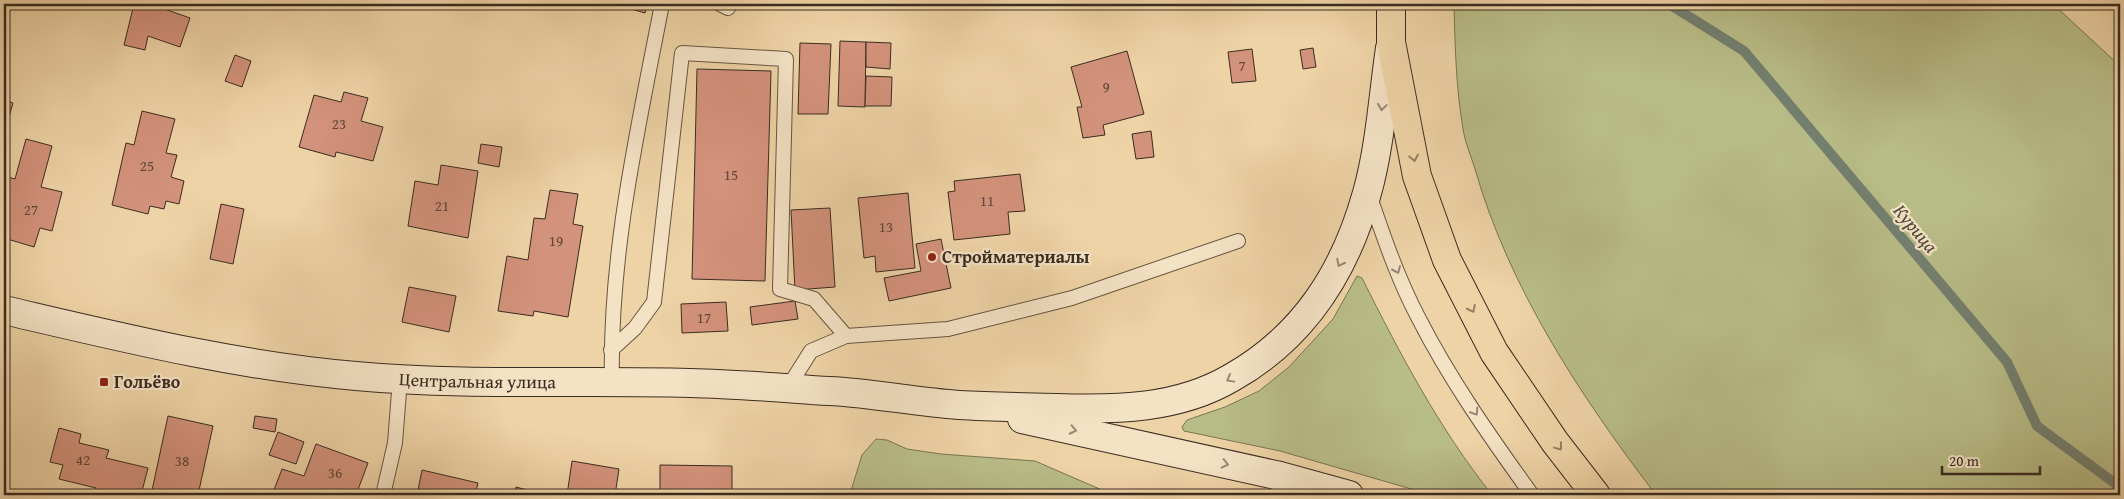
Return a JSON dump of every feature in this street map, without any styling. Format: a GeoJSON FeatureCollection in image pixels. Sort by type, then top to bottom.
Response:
{"type":"FeatureCollection","features":[{"type":"Feature","properties":{"kind":"main road"},"geometry":{"type":"LineString","coordinates":[[957,405],[1110,410],[1154,404],[1200,394],[1230,379],[1265,357],[1299,325],[1324,294],[1347,251],[1368,192],[1391,42],[1391,4]]}},
{"type":"Feature","properties":{"kind":"main road"},"geometry":{"type":"LineString","coordinates":[[1391,42],[1417,176],[1447,260],[1494,352],[1555,442],[1596,495]]}},
{"type":"Feature","properties":{"kind":"main road","name":"Центральная улица"},"geometry":{"type":"LineString","coordinates":[[4,310],[256,365],[400,379],[464,383],[695,383],[787,388],[836,391],[957,405]]}},
{"type":"Feature","properties":{"kind":"main road"},"geometry":{"type":"LineString","coordinates":[[957,405],[1280,476],[1349,495]]}},
{"type":"Feature","properties":{"kind":"lane"},"geometry":{"type":"LineString","coordinates":[[612,382],[612,312],[621,220],[662,4]]}},
{"type":"Feature","properties":{"kind":"lane"},"geometry":{"type":"LineString","coordinates":[[611,350],[635,328],[654,302],[682,53],[786,59],[780,289],[814,299],[846,336]]}},
{"type":"Feature","properties":{"kind":"lane"},"geometry":{"type":"LineString","coordinates":[[1368,192],[1390,255],[1417,317],[1454,381],[1532,495]]}},
{"type":"Feature","properties":{"kind":"lane"},"geometry":{"type":"LineString","coordinates":[[787,388],[811,351],[846,336],[948,329],[1072,298],[1238,241]]}},
{"type":"Feature","properties":{"kind":"lane"},"geometry":{"type":"LineString","coordinates":[[383,495],[395,442],[400,379]]}},
{"type":"Feature","properties":{"kind":"green space"},"geometry":{"type":"Polygon","coordinates":[[[1454,4],[2053,4],[2120,66],[2120,495],[1656,495],[1601,419],[1550,340],[1527,299],[1489,213],[1464,134],[1457,82],[1454,4]]]}},
{"type":"Feature","properties":{"kind":"green space"},"geometry":{"type":"Polygon","coordinates":[[[1357,276],[1362,278],[1421,390],[1455,444],[1492,495],[1432,495],[1280,451],[1184,431],[1182,427],[1187,420],[1225,407],[1259,391],[1289,367],[1333,319],[1357,276]]]}},
{"type":"Feature","properties":{"kind":"green space"},"geometry":{"type":"Polygon","coordinates":[[[876,439],[887,440],[907,449],[941,454],[1035,461],[1102,490],[1105,495],[852,495],[850,494],[862,455],[876,439]]]}},
{"type":"Feature","properties":{"kind":"building"},"geometry":{"type":"Polygon","coordinates":[[[4,4],[10,4],[7,13],[4,12],[4,4]]]}},
{"type":"Feature","properties":{"kind":"building"},"geometry":{"type":"Polygon","coordinates":[[[134,4],[156,4],[156,6],[190,18],[180,47],[148,36],[145,50],[124,45],[134,4]]]}},
{"type":"Feature","properties":{"kind":"building"},"geometry":{"type":"Polygon","coordinates":[[[614,4],[647,4],[645,13],[614,4]]]}},
{"type":"Feature","properties":{"kind":"building"},"geometry":{"type":"Polygon","coordinates":[[[840,41],[866,42],[865,107],[838,106],[840,41]]]}},
{"type":"Feature","properties":{"kind":"building"},"geometry":{"type":"Polygon","coordinates":[[[866,42],[891,43],[890,69],[866,67],[866,42]]]}},
{"type":"Feature","properties":{"kind":"building"},"geometry":{"type":"Polygon","coordinates":[[[800,43],[831,44],[828,114],[798,114],[800,43]]]}},
{"type":"Feature","properties":{"kind":"building"},"geometry":{"type":"Polygon","coordinates":[[[1313,48],[1316,67],[1303,69],[1300,50],[1313,48]]]}},
{"type":"Feature","properties":{"kind":"building"},"geometry":{"type":"Polygon","coordinates":[[[1252,49],[1256,81],[1232,83],[1228,52],[1252,49]]]}},
{"type":"Feature","properties":{"kind":"building"},"geometry":{"type":"Polygon","coordinates":[[[1127,51],[1144,114],[1103,125],[1105,135],[1083,138],[1077,107],[1082,107],[1071,67],[1127,51]]]}},
{"type":"Feature","properties":{"kind":"building"},"geometry":{"type":"Polygon","coordinates":[[[235,55],[251,61],[242,87],[225,81],[235,55]]]}},
{"type":"Feature","properties":{"kind":"building"},"geometry":{"type":"Polygon","coordinates":[[[697,69],[771,71],[765,281],[692,279],[697,69]]]}},
{"type":"Feature","properties":{"kind":"building"},"geometry":{"type":"Polygon","coordinates":[[[866,76],[892,77],[891,106],[865,106],[866,76]]]}},
{"type":"Feature","properties":{"kind":"building"},"geometry":{"type":"Polygon","coordinates":[[[344,92],[368,98],[361,121],[383,127],[373,161],[336,152],[335,157],[299,147],[314,95],[341,102],[344,92]]]}},
{"type":"Feature","properties":{"kind":"building"},"geometry":{"type":"Polygon","coordinates":[[[4,100],[13,103],[4,134],[4,100]]]}},
{"type":"Feature","properties":{"kind":"building"},"geometry":{"type":"Polygon","coordinates":[[[142,111],[175,119],[166,153],[177,155],[171,177],[184,181],[179,204],[166,201],[164,209],[150,206],[148,214],[112,205],[126,143],[134,145],[142,111]]]}},
{"type":"Feature","properties":{"kind":"building"},"geometry":{"type":"Polygon","coordinates":[[[1151,131],[1154,157],[1136,159],[1132,134],[1151,131]]]}},
{"type":"Feature","properties":{"kind":"building"},"geometry":{"type":"Polygon","coordinates":[[[26,139],[52,146],[41,187],[62,192],[52,231],[40,228],[34,247],[4,238],[4,176],[15,179],[26,139]]]}},
{"type":"Feature","properties":{"kind":"building"},"geometry":{"type":"Polygon","coordinates":[[[481,144],[502,147],[499,167],[478,163],[481,144]]]}},
{"type":"Feature","properties":{"kind":"building"},"geometry":{"type":"Polygon","coordinates":[[[441,165],[478,171],[468,238],[408,226],[415,181],[438,185],[441,165]]]}},
{"type":"Feature","properties":{"kind":"building"},"geometry":{"type":"Polygon","coordinates":[[[1020,174],[1025,211],[1008,212],[1010,234],[954,240],[948,192],[955,191],[954,181],[1020,174]]]}},
{"type":"Feature","properties":{"kind":"building"},"geometry":{"type":"Polygon","coordinates":[[[550,190],[578,194],[573,224],[583,226],[568,317],[534,311],[533,316],[498,311],[507,256],[528,260],[534,218],[545,219],[550,190]]]}},
{"type":"Feature","properties":{"kind":"building"},"geometry":{"type":"Polygon","coordinates":[[[908,193],[915,268],[876,272],[875,256],[864,258],[858,198],[908,193]]]}},
{"type":"Feature","properties":{"kind":"building"},"geometry":{"type":"Polygon","coordinates":[[[221,204],[244,209],[233,264],[210,259],[221,204]]]}},
{"type":"Feature","properties":{"kind":"building"},"geometry":{"type":"Polygon","coordinates":[[[830,208],[835,287],[795,290],[791,210],[830,208]]]}},
{"type":"Feature","properties":{"kind":"building","name":"Стройматериалы"},"geometry":{"type":"Polygon","coordinates":[[[941,239],[951,288],[889,301],[884,278],[921,271],[916,244],[941,239]]]}},
{"type":"Feature","properties":{"kind":"building"},"geometry":{"type":"Polygon","coordinates":[[[409,287],[456,296],[449,332],[402,322],[409,287]]]}},
{"type":"Feature","properties":{"kind":"building"},"geometry":{"type":"Polygon","coordinates":[[[795,301],[798,319],[752,325],[750,307],[795,301]]]}},
{"type":"Feature","properties":{"kind":"building"},"geometry":{"type":"Polygon","coordinates":[[[726,302],[728,331],[682,333],[681,304],[726,302]]]}},
{"type":"Feature","properties":{"kind":"building"},"geometry":{"type":"Polygon","coordinates":[[[168,416],[213,426],[198,495],[151,495],[168,416]]]}},
{"type":"Feature","properties":{"kind":"building"},"geometry":{"type":"Polygon","coordinates":[[[255,416],[277,419],[275,432],[253,428],[255,416]]]}},
{"type":"Feature","properties":{"kind":"building"},"geometry":{"type":"Polygon","coordinates":[[[59,428],[81,434],[79,443],[109,450],[106,458],[148,468],[141,495],[106,495],[94,492],[96,488],[59,479],[63,465],[50,462],[59,428]]]}},
{"type":"Feature","properties":{"kind":"building"},"geometry":{"type":"Polygon","coordinates":[[[278,432],[304,442],[296,464],[269,455],[278,432]]]}},
{"type":"Feature","properties":{"kind":"building"},"geometry":{"type":"Polygon","coordinates":[[[316,444],[368,463],[356,495],[272,495],[282,469],[304,476],[316,444]]]}},
{"type":"Feature","properties":{"kind":"building"},"geometry":{"type":"Polygon","coordinates":[[[572,461],[619,469],[615,495],[567,495],[572,461]]]}},
{"type":"Feature","properties":{"kind":"building"},"geometry":{"type":"Polygon","coordinates":[[[660,465],[732,466],[732,495],[660,495],[660,465]]]}},
{"type":"Feature","properties":{"kind":"building"},"geometry":{"type":"Polygon","coordinates":[[[422,470],[478,483],[475,495],[417,495],[422,470]]]}},
{"type":"Feature","properties":{"kind":"building"},"geometry":{"type":"Polygon","coordinates":[[[516,487],[538,493],[538,495],[514,495],[516,487]]]}},
{"type":"Feature","properties":{"kind":"waterway","name":"Курица"},"geometry":{"type":"LineString","coordinates":[[1669,4],[1744,51],[2007,362],[2037,426],[2120,487]]}},
{"type":"Feature","properties":{"kind":"place","name":"Стройматериалы"},"geometry":{"type":"Point","coordinates":[932,257]}},
{"type":"Feature","properties":{"kind":"place","name":"Гольёво"},"geometry":{"type":"Point","coordinates":[104,382]}}]}
